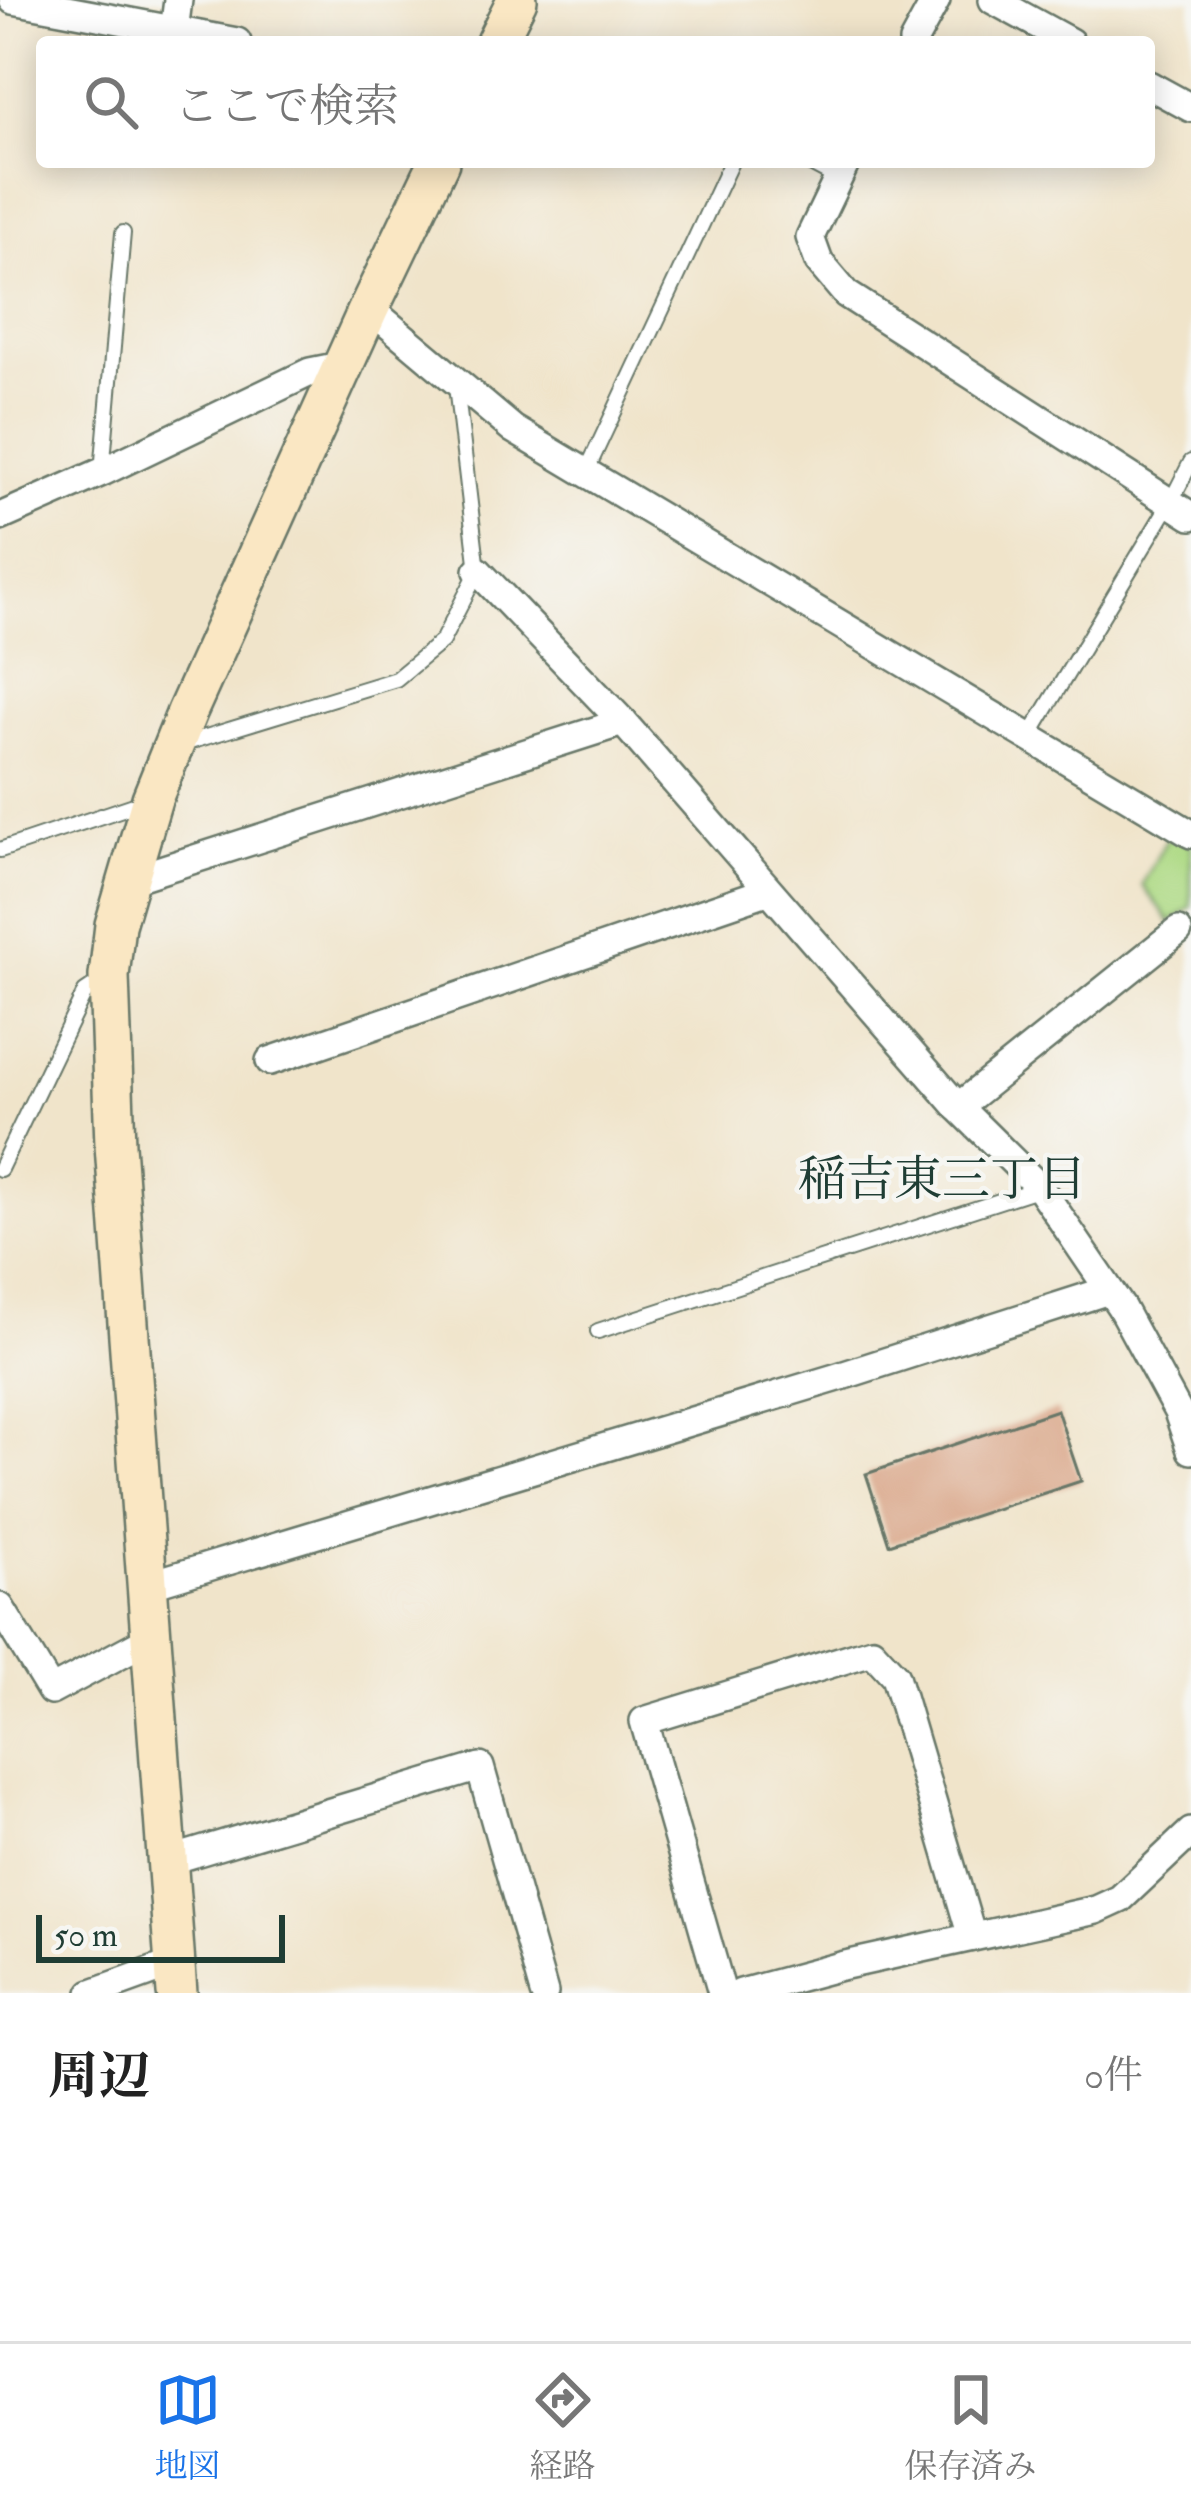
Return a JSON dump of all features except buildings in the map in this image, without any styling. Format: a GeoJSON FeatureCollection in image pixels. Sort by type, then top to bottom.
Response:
{"type":"FeatureCollection","features":[{"type":"Feature","properties":{"kind":"street"},"geometry":{"type":"LineString","coordinates":[[13,0],[203,36]]}},
{"type":"Feature","properties":{"kind":"street"},"geometry":{"type":"LineString","coordinates":[[174,31],[178,0]]}},
{"type":"Feature","properties":{"kind":"street"},"geometry":{"type":"LineString","coordinates":[[499,36],[517,0]]}},
{"type":"Feature","properties":{"kind":"street"},"geometry":{"type":"LineString","coordinates":[[916,36],[937,0]]}},
{"type":"Feature","properties":{"kind":"street"},"geometry":{"type":"LineString","coordinates":[[993,0],[1059,36]]}},
{"type":"Feature","properties":{"kind":"street"},"geometry":{"type":"LineString","coordinates":[[1155,88],[1191,108]]}},
{"type":"Feature","properties":{"kind":"street"},"geometry":{"type":"LineString","coordinates":[[92,1993],[176,1978],[115,1145],[109,976],[115,925],[172,747],[436,168]]}},
{"type":"Feature","properties":{"kind":"street"},"geometry":{"type":"LineString","coordinates":[[841,170],[810,237],[819,262],[846,294],[1180,509]]}},
{"type":"Feature","properties":{"kind":"street"},"geometry":{"type":"LineString","coordinates":[[369,308],[513,429],[1191,834]]}},
{"type":"Feature","properties":{"kind":"street"},"geometry":{"type":"LineString","coordinates":[[0,517],[310,372],[345,365]]}},
{"type":"Feature","properties":{"kind":"street"},"geometry":{"type":"LineString","coordinates":[[478,571],[623,722],[958,1107],[1040,1188],[1121,1307],[1178,1412],[1191,1450]]}},
{"type":"Feature","properties":{"kind":"street"},"geometry":{"type":"LineString","coordinates":[[126,881],[623,722]]}},
{"type":"Feature","properties":{"kind":"street"},"geometry":{"type":"LineString","coordinates":[[270,1061],[767,891]]}},
{"type":"Feature","properties":{"kind":"street"},"geometry":{"type":"LineString","coordinates":[[958,1107],[1187,933]]}},
{"type":"Feature","properties":{"kind":"street"},"geometry":{"type":"LineString","coordinates":[[148,1585],[835,1378],[1109,1290]]}},
{"type":"Feature","properties":{"kind":"street"},"geometry":{"type":"LineString","coordinates":[[0,1607],[51,1691],[152,1637]]}},
{"type":"Feature","properties":{"kind":"street"},"geometry":{"type":"LineString","coordinates":[[722,1993],[644,1721],[872,1652],[895,1676],[973,1937]]}},
{"type":"Feature","properties":{"kind":"street"},"geometry":{"type":"LineString","coordinates":[[168,1861],[480,1767],[544,1993]]}},
{"type":"Feature","properties":{"kind":"street"},"geometry":{"type":"LineString","coordinates":[[741,1993],[1096,1910],[1120,1899],[1189,1839]]}},
{"type":"Feature","properties":{"kind":"lane"},"geometry":{"type":"LineString","coordinates":[[585,473],[728,168]]}},
{"type":"Feature","properties":{"kind":"lane"},"geometry":{"type":"LineString","coordinates":[[102,472],[123,233]]}},
{"type":"Feature","properties":{"kind":"lane"},"geometry":{"type":"LineString","coordinates":[[172,747],[396,679],[442,641],[478,571],[455,381]]}},
{"type":"Feature","properties":{"kind":"lane"},"geometry":{"type":"LineString","coordinates":[[1028,738],[1180,509],[1191,462]]}},
{"type":"Feature","properties":{"kind":"lane"},"geometry":{"type":"LineString","coordinates":[[0,850],[152,799]]}},
{"type":"Feature","properties":{"kind":"lane"},"geometry":{"type":"LineString","coordinates":[[0,1168],[85,992],[109,976]]}},
{"type":"Feature","properties":{"kind":"lane"},"geometry":{"type":"LineString","coordinates":[[598,1331],[1040,1188]]}},
{"type":"Feature","properties":{"kind":"green space"},"geometry":{"type":"Polygon","coordinates":[[[1170,833],[1191,845],[1191,907],[1171,923],[1142,885],[1170,833]]]}},
{"type":"Feature","properties":{"kind":"district","name":"稲吉東三丁目"},"geometry":{"type":"Point","coordinates":[942,1180]}}]}
